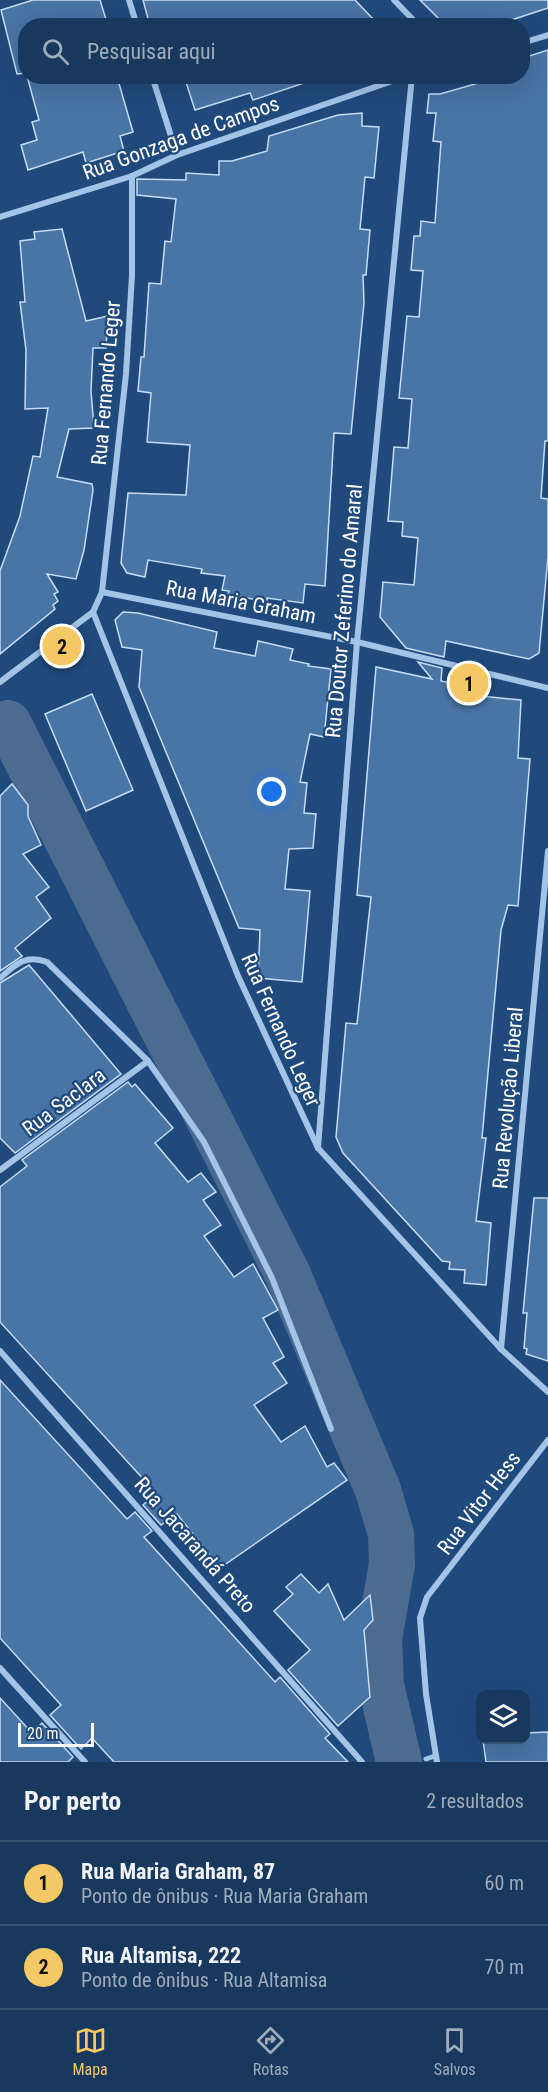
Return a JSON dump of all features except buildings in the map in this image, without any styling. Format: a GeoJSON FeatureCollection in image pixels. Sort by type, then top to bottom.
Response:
{"type":"FeatureCollection","features":[{"type":"Feature","properties":{"kind":"street"},"geometry":{"type":"LineString","coordinates":[[129,0],[135,18]]}},
{"type":"Feature","properties":{"kind":"street"},"geometry":{"type":"LineString","coordinates":[[394,0],[411,18]]}},
{"type":"Feature","properties":{"kind":"street"},"geometry":{"type":"LineString","coordinates":[[530,41],[548,35]]}},
{"type":"Feature","properties":{"kind":"street"},"geometry":{"type":"LineString","coordinates":[[155,84],[177,155]]}},
{"type":"Feature","properties":{"kind":"street","name":"Rua Gonzaga de Campos"},"geometry":{"type":"LineString","coordinates":[[0,217],[132,176],[177,155],[384,84]]}},
{"type":"Feature","properties":{"kind":"street","name":"Rua Doutor Zeferino do Amaral"},"geometry":{"type":"LineString","coordinates":[[318,1148],[357,642],[411,84]]}},
{"type":"Feature","properties":{"kind":"street","name":"Rua Fernando Leger"},"geometry":{"type":"LineString","coordinates":[[132,176],[132,275],[126,374],[102,592],[93,612],[238,976],[318,1148],[501,1349],[548,1392]]}},
{"type":"Feature","properties":{"kind":"street","name":"Rua Maria Graham"},"geometry":{"type":"LineString","coordinates":[[102,592],[357,642],[548,688]]}},
{"type":"Feature","properties":{"kind":"street"},"geometry":{"type":"LineString","coordinates":[[1,682],[93,612]]}},
{"type":"Feature","properties":{"kind":"street","name":"Rua Revolução Liberal"},"geometry":{"type":"LineString","coordinates":[[501,1349],[548,851]]}},
{"type":"Feature","properties":{"kind":"street"},"geometry":{"type":"LineString","coordinates":[[0,978],[26,958],[36,957],[47,962],[148,1061],[204,1142],[226,1182],[272,1278],[331,1429]]}},
{"type":"Feature","properties":{"kind":"street","name":"Rua Saclara"},"geometry":{"type":"LineString","coordinates":[[0,1170],[148,1061]]}},
{"type":"Feature","properties":{"kind":"street","name":"Rua Jacarandá Preto"},"geometry":{"type":"LineString","coordinates":[[0,1351],[362,1762]]}},
{"type":"Feature","properties":{"kind":"street","name":"Rua Vitor Hess"},"geometry":{"type":"LineString","coordinates":[[436,1759],[426,1694],[420,1618],[428,1598],[548,1440]]}},
{"type":"Feature","properties":{"kind":"street"},"geometry":{"type":"LineString","coordinates":[[0,1668],[85,1762]]}},
{"type":"Feature","properties":{"kind":"street"},"geometry":{"type":"LineString","coordinates":[[426,1759],[436,1759]]}},
{"type":"Feature","properties":{"kind":"waterway"},"geometry":{"type":"LineString","coordinates":[[8,723],[288,1275],[378,1490],[391,1534],[392,1564],[379,1639],[381,1685],[399,1762]]}},
{"type":"Feature","properties":{"kind":"place","name":"Rua Altamisa, 222"},"geometry":{"type":"Point","coordinates":[62,646]}},
{"type":"Feature","properties":{"kind":"place","name":"Rua Maria Graham, 87"},"geometry":{"type":"Point","coordinates":[469,683]}}]}
